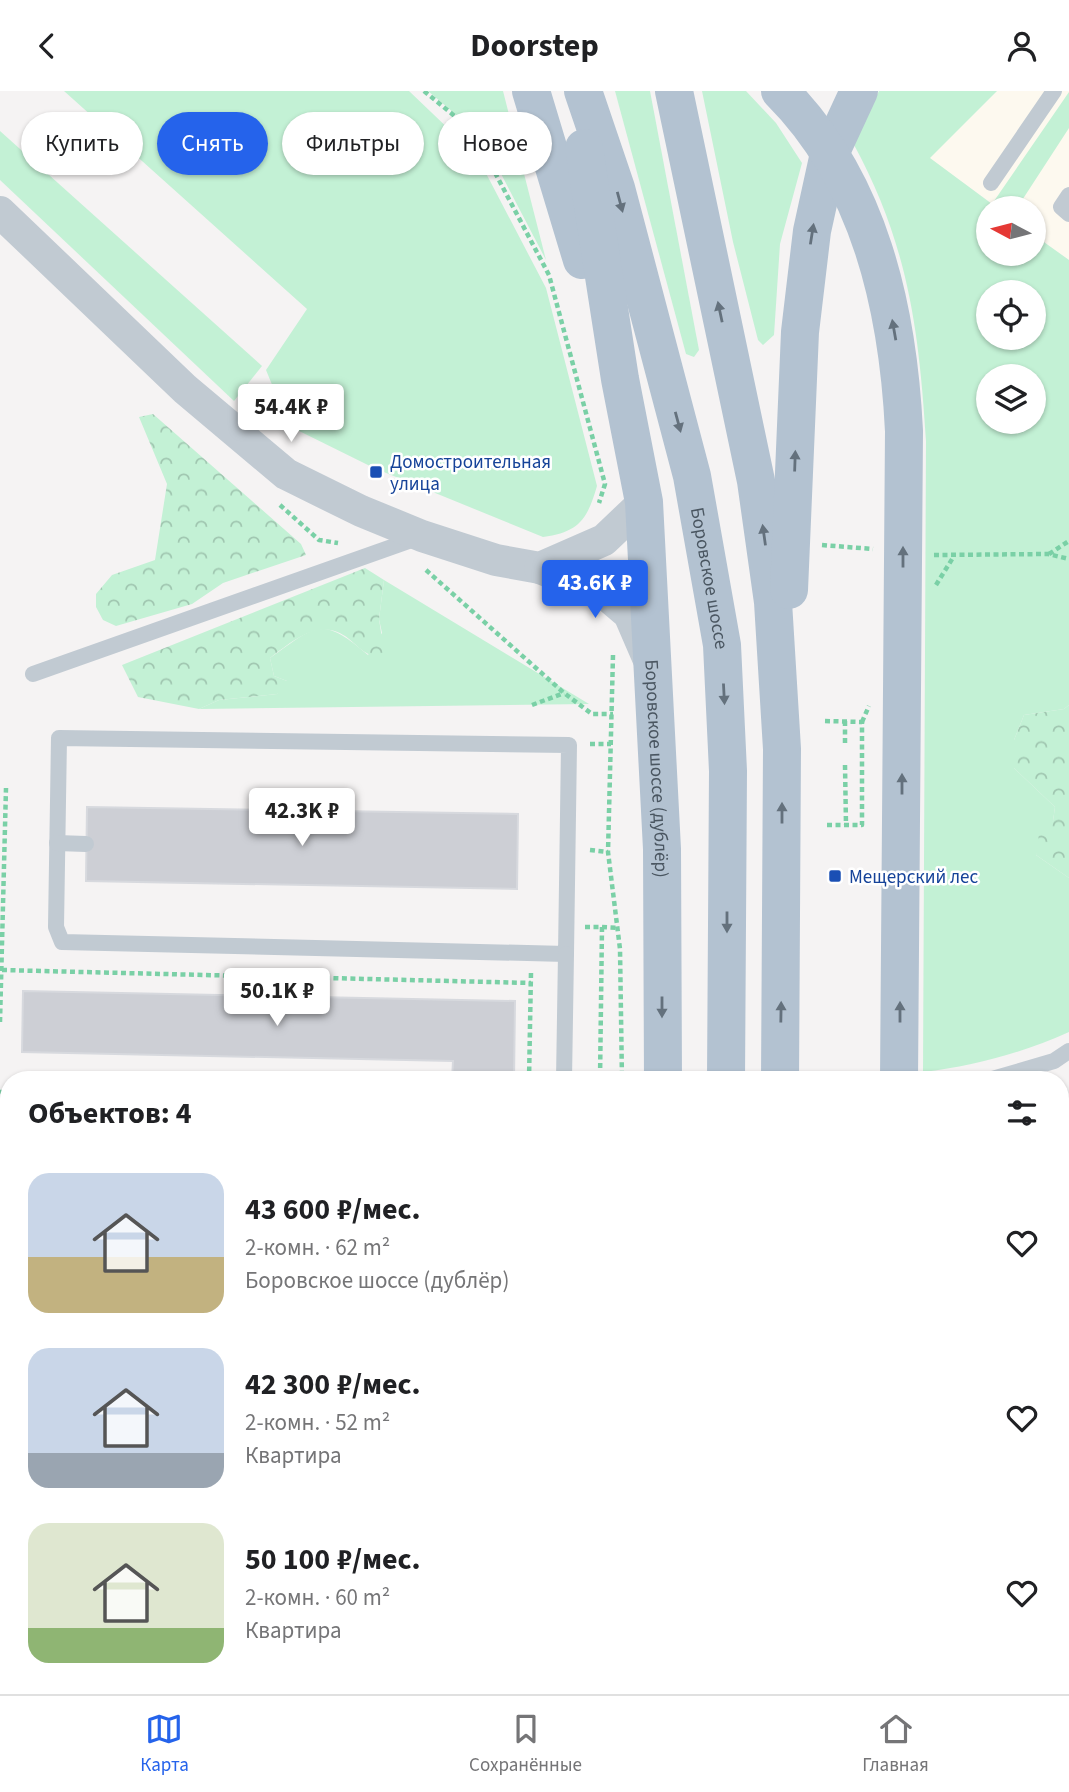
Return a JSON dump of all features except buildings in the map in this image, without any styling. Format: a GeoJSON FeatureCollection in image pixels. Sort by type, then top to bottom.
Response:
{"type":"FeatureCollection","features":[{"type":"Feature","properties":{"kind":"main road"},"geometry":{"type":"LineString","coordinates":[[531,91],[620,379]]}},
{"type":"Feature","properties":{"kind":"main road"},"geometry":{"type":"LineString","coordinates":[[575,91],[620,379]]}},
{"type":"Feature","properties":{"kind":"main road","name":"Боровское шоссе"},"geometry":{"type":"LineString","coordinates":[[583,91],[616,188],[692,476],[722,645],[728,771],[726,1071]]}},
{"type":"Feature","properties":{"kind":"main road"},"geometry":{"type":"LineString","coordinates":[[674,91],[757,481],[773,602],[782,749]]}},
{"type":"Feature","properties":{"kind":"main road"},"geometry":{"type":"LineString","coordinates":[[780,91],[816,135],[859,209],[884,280],[899,357],[904,431],[899,1071]]}},
{"type":"Feature","properties":{"kind":"main road"},"geometry":{"type":"LineString","coordinates":[[780,1071],[782,749],[800,333],[813,231],[828,158],[859,91]]}},
{"type":"Feature","properties":{"kind":"main road","name":"Боровское шоссе (дублёр)"},"geometry":{"type":"LineString","coordinates":[[620,379],[644,502],[662,849],[663,1071]]}},
{"type":"Feature","properties":{"kind":"street"},"geometry":{"type":"LineString","coordinates":[[4,221],[185,389],[286,474],[360,511],[422,536],[496,560],[540,568],[609,597],[629,614],[653,671]]}},
{"type":"Feature","properties":{"kind":"street"},"geometry":{"type":"LineString","coordinates":[[540,568],[604,540],[644,502]]}},
{"type":"Feature","properties":{"kind":"lane"},"geometry":{"type":"LineString","coordinates":[[991,183],[1054,91]]}},
{"type":"Feature","properties":{"kind":"lane"},"geometry":{"type":"LineString","coordinates":[[1069,195],[1061,207],[1069,214]]}},
{"type":"Feature","properties":{"kind":"lane"},"geometry":{"type":"LineString","coordinates":[[33,674],[422,536]]}},
{"type":"Feature","properties":{"kind":"lane"},"geometry":{"type":"LineString","coordinates":[[565,1071],[569,745],[59,738],[56,933],[68,944],[566,954]]}},
{"type":"Feature","properties":{"kind":"lane"},"geometry":{"type":"LineString","coordinates":[[57,843],[86,844]]}},
{"type":"Feature","properties":{"kind":"lane"},"geometry":{"type":"LineString","coordinates":[[1032,1071],[1069,1051]]}},
{"type":"Feature","properties":{"kind":"path"},"geometry":{"type":"LineString","coordinates":[[424,91],[473,131],[549,275],[605,484],[598,509]]}},
{"type":"Feature","properties":{"kind":"path"},"geometry":{"type":"LineString","coordinates":[[1048,554],[1069,541]]}},
{"type":"Feature","properties":{"kind":"path"},"geometry":{"type":"LineString","coordinates":[[954,556],[1048,554],[1069,559]]}},
{"type":"Feature","properties":{"kind":"path"},"geometry":{"type":"LineString","coordinates":[[430,572],[564,694],[592,714],[613,714]]}},
{"type":"Feature","properties":{"kind":"path"},"geometry":{"type":"LineString","coordinates":[[613,644],[608,852],[618,928],[622,1071]]}},
{"type":"Feature","properties":{"kind":"path"},"geometry":{"type":"LineString","coordinates":[[532,705],[564,694]]}},
{"type":"Feature","properties":{"kind":"path"},"geometry":{"type":"LineString","coordinates":[[825,721],[862,722],[862,825],[826,825]]}},
{"type":"Feature","properties":{"kind":"path"},"geometry":{"type":"LineString","coordinates":[[845,721],[845,743]]}},
{"type":"Feature","properties":{"kind":"path"},"geometry":{"type":"LineString","coordinates":[[590,744],[611,744]]}},
{"type":"Feature","properties":{"kind":"path"},"geometry":{"type":"LineString","coordinates":[[845,765],[846,825]]}},
{"type":"Feature","properties":{"kind":"path"},"geometry":{"type":"LineString","coordinates":[[0,1022],[2,828],[6,788]]}},
{"type":"Feature","properties":{"kind":"path"},"geometry":{"type":"LineString","coordinates":[[590,844],[589,852],[608,852]]}},
{"type":"Feature","properties":{"kind":"path"},"geometry":{"type":"LineString","coordinates":[[567,927],[618,928]]}},
{"type":"Feature","properties":{"kind":"path"},"geometry":{"type":"LineString","coordinates":[[600,1071],[602,927]]}},
{"type":"Feature","properties":{"kind":"path"},"geometry":{"type":"LineString","coordinates":[[2,970],[531,982],[529,1071]]}},
{"type":"Feature","properties":{"kind":"shaded area"},"geometry":{"type":"Polygon","coordinates":[[[997,91],[1069,91],[1069,260],[1046,244],[1046,196],[981,196],[929,158],[997,91]]]}},
{"type":"Feature","properties":{"kind":"green space"},"geometry":{"type":"Polygon","coordinates":[[[64,91],[409,91],[438,119],[438,175],[487,175],[546,288],[597,486],[585,516],[565,532],[543,537],[374,468],[289,426],[266,370],[307,309],[158,175],[268,175],[268,112],[157,112],[157,174],[143,162],[143,112],[87,112],[64,91]]]}},
{"type":"Feature","properties":{"kind":"green space"},"geometry":{"type":"Polygon","coordinates":[[[428,91],[503,91],[508,112],[453,112],[428,91]]]}},
{"type":"Feature","properties":{"kind":"green space"},"geometry":{"type":"Polygon","coordinates":[[[615,91],[650,91],[699,350],[694,357],[686,354],[615,91]]]}},
{"type":"Feature","properties":{"kind":"green space"},"geometry":{"type":"Polygon","coordinates":[[[702,91],[746,91],[776,123],[802,163],[780,244],[774,335],[763,345],[758,340],[733,242],[702,91]]]}},
{"type":"Feature","properties":{"kind":"green space"},"geometry":{"type":"Polygon","coordinates":[[[879,91],[997,91],[930,158],[981,196],[976,196],[976,266],[1046,266],[1046,244],[1069,260],[1069,705],[1064,709],[1024,715],[1014,740],[1014,768],[1055,807],[1053,821],[1036,855],[1069,878],[1069,1032],[998,1058],[929,1071],[923,1071],[926,441],[919,361],[908,288],[887,216],[853,143],[879,91]]]}},
{"type":"Feature","properties":{"kind":"green space"},"geometry":{"type":"Polygon","coordinates":[[[1069,92],[1069,128],[1025,196],[998,196],[1069,92]]]}},
{"type":"Feature","properties":{"kind":"green space"},"geometry":{"type":"Polygon","coordinates":[[[0,131],[21,150],[21,175],[49,175],[262,366],[234,401],[0,180],[0,131]]]}},
{"type":"Feature","properties":{"kind":"green space"},"geometry":{"type":"Polygon","coordinates":[[[502,175],[524,175],[546,260],[502,175]]]}},
{"type":"Feature","properties":{"kind":"green space"},"geometry":{"type":"Polygon","coordinates":[[[153,414],[301,544],[306,555],[223,583],[192,604],[116,626],[103,620],[96,607],[96,594],[112,575],[155,560],[167,484],[139,417],[153,414]]]}},
{"type":"Feature","properties":{"kind":"green space"},"geometry":{"type":"Polygon","coordinates":[[[365,568],[384,580],[379,619],[384,652],[377,656],[365,652],[339,632],[318,630],[298,638],[270,658],[274,676],[287,681],[288,687],[277,694],[219,700],[199,709],[138,697],[122,665],[365,568]]]}},
{"type":"Feature","properties":{"kind":"green space"},"geometry":{"type":"Polygon","coordinates":[[[384,580],[589,704],[199,709],[219,700],[277,694],[287,681],[274,676],[270,658],[309,632],[319,629],[340,634],[368,655],[382,633],[379,619],[384,580]]]}},
{"type":"Feature","properties":{"kind":"green space"},"geometry":{"type":"Polygon","coordinates":[[[1069,705],[1069,878],[1036,855],[1040,827],[1053,821],[1055,807],[1014,768],[1014,740],[1024,715],[1064,709],[1069,705]]]}},
{"type":"Feature","properties":{"kind":"place","name":"Домостроительная улица"},"geometry":{"type":"Point","coordinates":[376,472]}},
{"type":"Feature","properties":{"kind":"place","name":"Мещерский лес"},"geometry":{"type":"Point","coordinates":[835,876]}}]}
